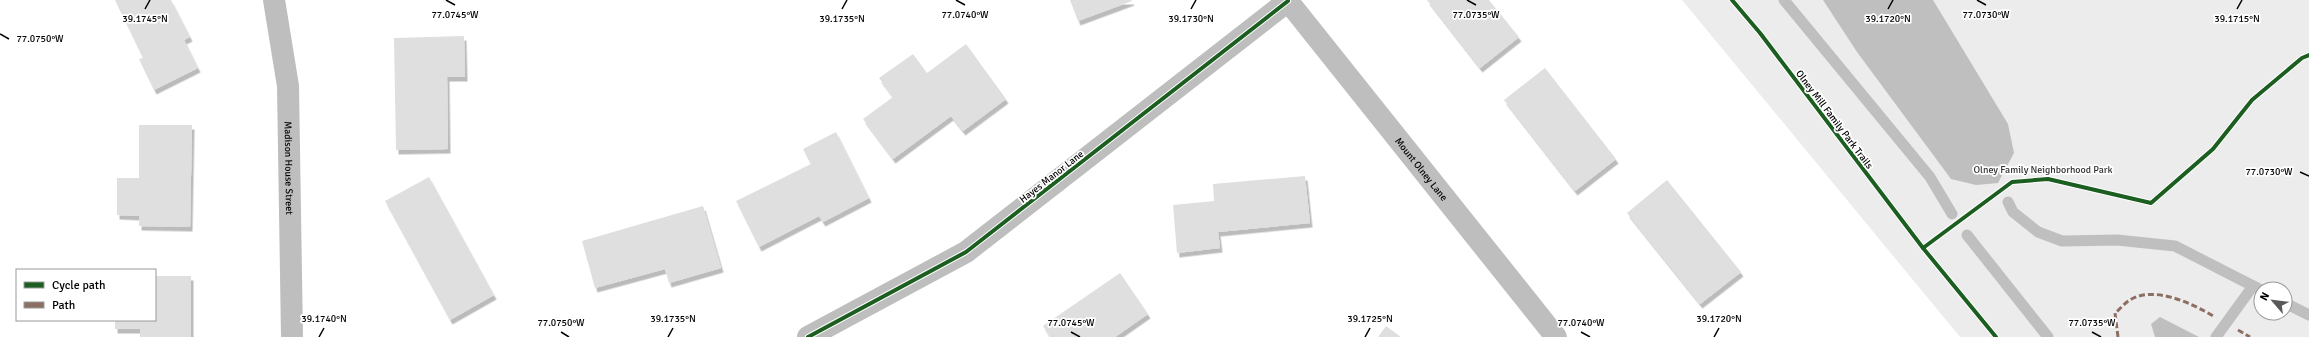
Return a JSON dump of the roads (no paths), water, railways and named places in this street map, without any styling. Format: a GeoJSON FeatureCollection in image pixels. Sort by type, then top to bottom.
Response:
{"type":"FeatureCollection","features":[{"type":"Feature","properties":{"kind":"street","name":"Madison House Street"},"geometry":{"type":"LineString","coordinates":[[274,0],[288,86],[292,337]]}},
{"type":"Feature","properties":{"kind":"street","name":"Hayes Manor Lane"},"geometry":{"type":"LineString","coordinates":[[808,337],[966,252],[1288,1]]}},
{"type":"Feature","properties":{"kind":"street","name":"Mount Olney Lane"},"geometry":{"type":"LineString","coordinates":[[1288,1],[1556,337]]}},
{"type":"Feature","properties":{"kind":"waterway"},"geometry":{"type":"LineString","coordinates":[[1784,0],[1930,177],[1952,214]]}},
{"type":"Feature","properties":{"kind":"waterway"},"geometry":{"type":"LineString","coordinates":[[2008,202],[2013,212],[2038,232],[2062,241],[2117,240],[2175,246],[2253,286]]}},
{"type":"Feature","properties":{"kind":"waterway"},"geometry":{"type":"LineString","coordinates":[[1967,235],[2048,337]]}},
{"type":"Feature","properties":{"kind":"waterway"},"geometry":{"type":"LineString","coordinates":[[2216,337],[2253,286]]}},
{"type":"Feature","properties":{"kind":"waterway"},"geometry":{"type":"LineString","coordinates":[[2293,307],[2309,315]]}},
{"type":"Feature","properties":{"kind":"park label","name":"Olney Family Neighborhood Park"},"geometry":{"type":"Point","coordinates":[2043,169]}}]}
